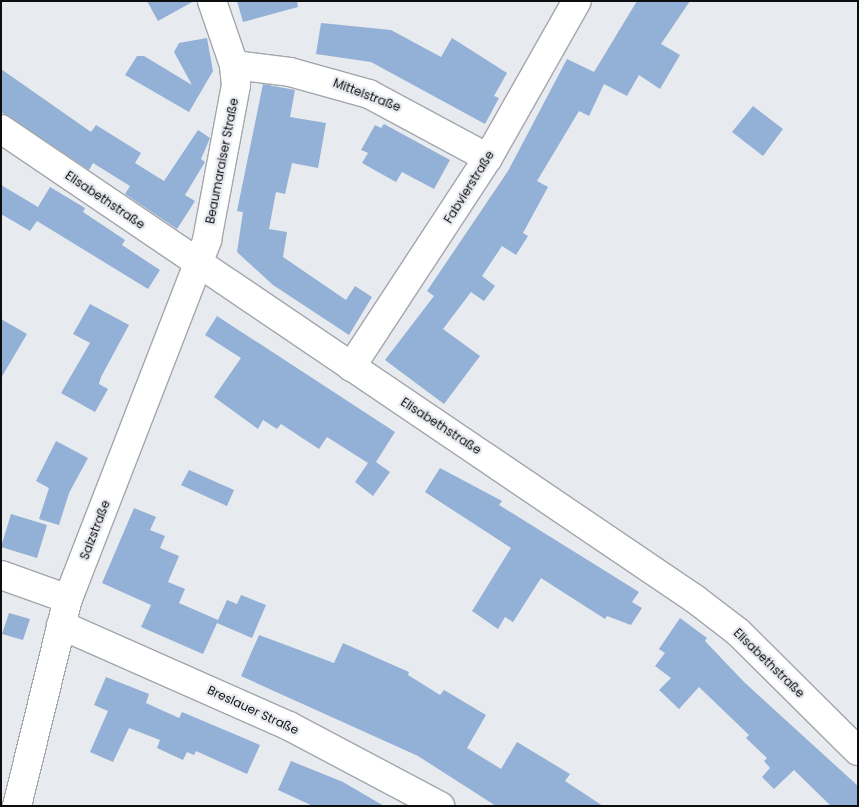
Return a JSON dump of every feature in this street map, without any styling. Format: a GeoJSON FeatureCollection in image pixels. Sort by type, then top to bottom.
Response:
{"type":"FeatureCollection","features":[{"type":"Feature","properties":{"kind":"street","name":"Beaumaraiser Straße"},"geometry":{"type":"LineString","coordinates":[[199,264],[234,107],[234,65],[212,1]]}},
{"type":"Feature","properties":{"kind":"street","name":"Fabvierstraße"},"geometry":{"type":"LineString","coordinates":[[351,367],[488,158],[577,1]]}},
{"type":"Feature","properties":{"kind":"street","name":"Mittelstraße"},"geometry":{"type":"LineString","coordinates":[[234,65],[290,72],[369,94],[488,158]]}},
{"type":"Feature","properties":{"kind":"street","name":"Elisabethstraße"},"geometry":{"type":"LineString","coordinates":[[1,129],[695,599],[738,632],[858,751]]}},
{"type":"Feature","properties":{"kind":"street","name":"Salzstraße"},"geometry":{"type":"LineString","coordinates":[[17,806],[64,612],[199,264]]}},
{"type":"Feature","properties":{"kind":"street","name":"Breslauer Straße"},"geometry":{"type":"LineString","coordinates":[[1,575],[64,612],[289,726],[440,806]]}},
{"type":"Feature","properties":{"kind":"building"},"geometry":{"type":"Polygon","coordinates":[[[147,1],[194,1],[158,21],[147,1]]]}},
{"type":"Feature","properties":{"kind":"building"},"geometry":{"type":"Polygon","coordinates":[[[237,1],[297,1],[298,7],[243,22],[237,1]]]}},
{"type":"Feature","properties":{"kind":"building"},"geometry":{"type":"Polygon","coordinates":[[[637,1],[690,1],[661,44],[680,55],[660,89],[639,75],[627,96],[604,84],[589,116],[579,111],[537,181],[548,187],[523,233],[528,236],[516,255],[502,246],[482,276],[495,286],[484,301],[471,292],[443,329],[480,356],[444,404],[385,360],[434,296],[427,291],[508,171],[567,59],[594,72],[637,1]]]}},
{"type":"Feature","properties":{"kind":"building"},"geometry":{"type":"Polygon","coordinates":[[[321,23],[391,30],[441,57],[452,38],[507,73],[494,96],[499,98],[485,124],[371,62],[316,54],[321,23]]]}},
{"type":"Feature","properties":{"kind":"building"},"geometry":{"type":"Polygon","coordinates":[[[207,38],[213,71],[189,112],[125,75],[137,56],[144,56],[192,85],[174,52],[179,43],[207,38]]]}},
{"type":"Feature","properties":{"kind":"building"},"geometry":{"type":"Polygon","coordinates":[[[1,69],[91,132],[96,125],[141,153],[135,163],[164,181],[198,130],[210,138],[201,159],[205,162],[185,195],[195,201],[177,229],[125,194],[130,186],[93,163],[89,170],[1,112],[1,69]]]}},
{"type":"Feature","properties":{"kind":"building"},"geometry":{"type":"Polygon","coordinates":[[[263,84],[295,90],[290,117],[326,123],[318,168],[292,163],[285,194],[276,192],[269,229],[287,232],[283,257],[346,300],[355,286],[372,297],[349,335],[273,285],[237,252],[243,212],[237,211],[263,84]]]}},
{"type":"Feature","properties":{"kind":"building"},"geometry":{"type":"Polygon","coordinates":[[[753,106],[783,129],[763,156],[732,132],[753,106]]]}},
{"type":"Feature","properties":{"kind":"building"},"geometry":{"type":"Polygon","coordinates":[[[384,124],[450,160],[434,189],[402,172],[396,182],[362,163],[368,153],[361,150],[375,125],[381,128],[384,124]]]}},
{"type":"Feature","properties":{"kind":"building"},"geometry":{"type":"Polygon","coordinates":[[[1,185],[38,207],[50,187],[85,208],[83,212],[125,240],[122,245],[160,270],[148,289],[37,221],[30,231],[1,214],[1,185]]]}},
{"type":"Feature","properties":{"kind":"building"},"geometry":{"type":"Polygon","coordinates":[[[90,304],[129,325],[101,377],[99,384],[108,389],[95,412],[61,393],[90,343],[73,334],[90,304]]]}},
{"type":"Feature","properties":{"kind":"building"},"geometry":{"type":"Polygon","coordinates":[[[217,316],[395,432],[376,462],[390,472],[373,496],[355,482],[368,463],[327,437],[319,449],[281,424],[277,429],[263,420],[258,429],[214,397],[241,358],[205,335],[217,316]]]}},
{"type":"Feature","properties":{"kind":"building"},"geometry":{"type":"Polygon","coordinates":[[[1,319],[27,334],[1,378],[1,319]]]}},
{"type":"Feature","properties":{"kind":"building"},"geometry":{"type":"Polygon","coordinates":[[[56,441],[88,458],[69,493],[59,525],[39,519],[49,488],[36,481],[56,441]]]}},
{"type":"Feature","properties":{"kind":"building"},"geometry":{"type":"Polygon","coordinates":[[[440,468],[502,501],[499,505],[639,592],[632,602],[642,608],[631,625],[607,616],[605,619],[541,578],[513,622],[505,617],[498,629],[472,611],[511,548],[425,492],[440,468]]]}},
{"type":"Feature","properties":{"kind":"building"},"geometry":{"type":"Polygon","coordinates":[[[189,470],[234,490],[227,506],[181,485],[189,470]]]}},
{"type":"Feature","properties":{"kind":"building"},"geometry":{"type":"Polygon","coordinates":[[[134,508],[156,517],[150,530],[165,536],[160,548],[179,556],[168,582],[185,589],[179,603],[218,620],[227,600],[237,604],[241,595],[266,605],[252,638],[217,623],[203,654],[141,627],[151,605],[102,583],[134,508]]]}},
{"type":"Feature","properties":{"kind":"building"},"geometry":{"type":"Polygon","coordinates":[[[11,514],[47,525],[37,558],[1,547],[11,514]]]}},
{"type":"Feature","properties":{"kind":"building"},"geometry":{"type":"Polygon","coordinates":[[[9,613],[30,619],[23,640],[2,634],[9,613]]]}},
{"type":"Feature","properties":{"kind":"building"},"geometry":{"type":"Polygon","coordinates":[[[680,618],[707,638],[705,641],[744,682],[858,786],[858,806],[831,806],[794,770],[774,789],[762,777],[770,768],[764,761],[767,758],[746,738],[749,735],[699,687],[679,709],[659,690],[671,678],[655,666],[665,653],[659,649],[680,618]]]}},
{"type":"Feature","properties":{"kind":"building"},"geometry":{"type":"Polygon","coordinates":[[[259,635],[334,663],[343,643],[409,672],[408,675],[440,695],[444,690],[486,715],[467,748],[501,769],[517,742],[570,774],[565,781],[603,806],[496,806],[418,756],[241,676],[259,635]]]}},
{"type":"Feature","properties":{"kind":"building"},"geometry":{"type":"Polygon","coordinates":[[[106,677],[149,694],[146,703],[179,718],[182,712],[260,745],[247,774],[196,751],[194,755],[187,752],[183,760],[157,748],[160,740],[129,728],[113,762],[90,752],[108,711],[94,705],[106,677]]]}},
{"type":"Feature","properties":{"kind":"building"},"geometry":{"type":"Polygon","coordinates":[[[291,761],[343,782],[384,806],[313,806],[278,790],[291,761]]]}}]}
